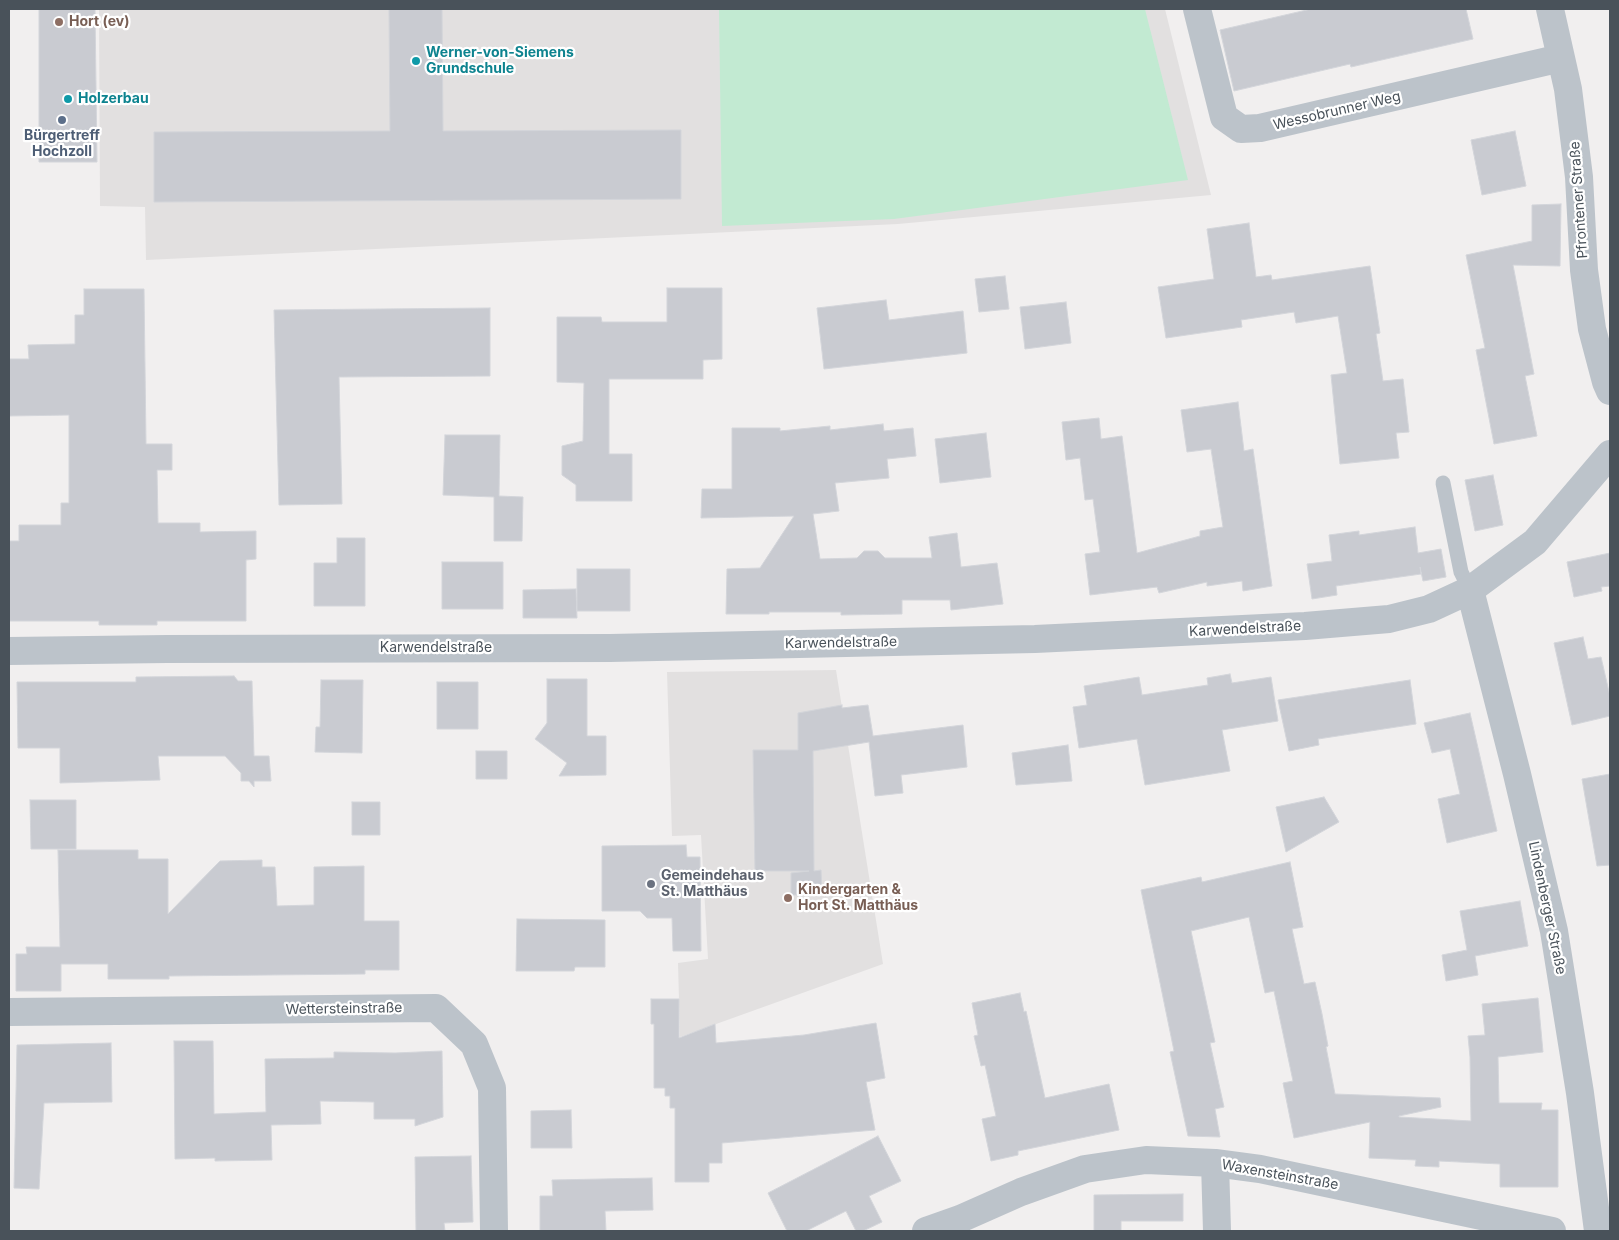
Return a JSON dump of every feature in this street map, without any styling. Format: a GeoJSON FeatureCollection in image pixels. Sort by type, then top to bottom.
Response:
{"type":"FeatureCollection","features":[{"type":"Feature","properties":{"kind":"street","name":"Wessobrunner Weg"},"geometry":{"type":"LineString","coordinates":[[1197,9],[1224,117],[1241,129],[1260,128],[1561,58]]}},
{"type":"Feature","properties":{"kind":"street","name":"Pfrontener Straße"},"geometry":{"type":"LineString","coordinates":[[1550,9],[1568,89],[1579,177],[1584,270],[1591,319],[1606,382],[1610,391]]}},
{"type":"Feature","properties":{"kind":"street","name":"Karwendelstraße"},"geometry":{"type":"LineString","coordinates":[[9,651],[610,648],[1034,639],[1305,626],[1389,619],[1429,609],[1470,590],[1534,542],[1610,454]]}},
{"type":"Feature","properties":{"kind":"street","name":"Lindenberger Straße"},"geometry":{"type":"LineString","coordinates":[[1470,590],[1515,764],[1554,931],[1580,1093],[1598,1231]]}},
{"type":"Feature","properties":{"kind":"street","name":"Wettersteinstraße"},"geometry":{"type":"LineString","coordinates":[[9,1012],[436,1008],[474,1044],[492,1088],[494,1231]]}},
{"type":"Feature","properties":{"kind":"street","name":"Waxensteinstraße"},"geometry":{"type":"LineString","coordinates":[[926,1231],[960,1225],[1021,1192],[1085,1169],[1146,1160],[1216,1163],[1260,1169],[1552,1231]]}},
{"type":"Feature","properties":{"kind":"street"},"geometry":{"type":"LineString","coordinates":[[1216,1163],[1216,1231]]}},
{"type":"Feature","properties":{"kind":"lane"},"geometry":{"type":"LineString","coordinates":[[1443,483],[1460,572],[1470,590]]}},
{"type":"Feature","properties":{"kind":"shaded area"},"geometry":{"type":"Polygon","coordinates":[[[99,9],[1165,9],[1211,195],[898,224],[146,260],[145,207],[100,206],[99,9]]]}},
{"type":"Feature","properties":{"kind":"shaded area","name":"Kindergarten & Hort St. Matthäus"},"geometry":{"type":"Polygon","coordinates":[[[836,670],[883,964],[680,1037],[678,963],[708,959],[701,835],[672,836],[667,672],[836,670]]]}},
{"type":"Feature","properties":{"kind":"green space"},"geometry":{"type":"Polygon","coordinates":[[[719,9],[1145,9],[1188,180],[894,219],[722,226],[719,9]]]}},
{"type":"Feature","properties":{"kind":"building","name":"Holzerbau"},"geometry":{"type":"Polygon","coordinates":[[[39,9],[95,9],[97,162],[39,162],[39,9]]]}},
{"type":"Feature","properties":{"kind":"building","name":"Werner-von-Siemens Grundschule"},"geometry":{"type":"Polygon","coordinates":[[[389,9],[442,9],[443,131],[681,130],[681,199],[154,202],[154,132],[390,131],[389,9]]]}},
{"type":"Feature","properties":{"kind":"building"},"geometry":{"type":"Polygon","coordinates":[[[1311,9],[1466,9],[1473,39],[1351,67],[1350,64],[1234,91],[1220,30],[1311,9]]]}},
{"type":"Feature","properties":{"kind":"building"},"geometry":{"type":"Polygon","coordinates":[[[1515,131],[1526,186],[1482,195],[1471,140],[1515,131]]]}},
{"type":"Feature","properties":{"kind":"building"},"geometry":{"type":"Polygon","coordinates":[[[1561,204],[1560,266],[1513,265],[1534,374],[1525,376],[1537,436],[1494,444],[1476,350],[1485,348],[1466,255],[1532,241],[1532,205],[1561,204]]]}},
{"type":"Feature","properties":{"kind":"building"},"geometry":{"type":"Polygon","coordinates":[[[1249,223],[1256,277],[1271,275],[1272,280],[1370,266],[1380,333],[1376,334],[1383,381],[1403,379],[1409,432],[1396,433],[1399,458],[1340,464],[1331,375],[1347,373],[1338,316],[1296,323],[1294,312],[1241,320],[1242,327],[1166,338],[1158,287],[1214,279],[1207,229],[1249,223]]]}},
{"type":"Feature","properties":{"kind":"building"},"geometry":{"type":"Polygon","coordinates":[[[1005,276],[1009,309],[979,312],[975,279],[1005,276]]]}},
{"type":"Feature","properties":{"kind":"building"},"geometry":{"type":"Polygon","coordinates":[[[667,288],[722,288],[722,359],[703,360],[703,379],[609,379],[609,454],[632,454],[632,501],[576,501],[576,485],[562,475],[562,446],[583,441],[584,383],[557,382],[557,317],[601,317],[602,322],[667,322],[667,288]]]}},
{"type":"Feature","properties":{"kind":"building"},"geometry":{"type":"Polygon","coordinates":[[[84,289],[144,289],[146,444],[172,444],[172,470],[157,470],[158,523],[200,523],[200,532],[256,531],[256,559],[246,560],[246,621],[157,621],[157,625],[99,625],[99,621],[9,621],[9,541],[19,541],[19,525],[61,525],[61,503],[69,503],[69,415],[9,416],[9,359],[29,359],[28,345],[75,344],[75,315],[84,315],[84,289]]]}},
{"type":"Feature","properties":{"kind":"building"},"geometry":{"type":"Polygon","coordinates":[[[886,300],[889,320],[963,311],[967,353],[824,369],[817,308],[886,300]]]}},
{"type":"Feature","properties":{"kind":"building"},"geometry":{"type":"Polygon","coordinates":[[[1066,302],[1071,343],[1025,349],[1020,307],[1066,302]]]}},
{"type":"Feature","properties":{"kind":"building"},"geometry":{"type":"Polygon","coordinates":[[[490,308],[490,376],[339,377],[342,504],[279,505],[274,310],[490,308]]]}},
{"type":"Feature","properties":{"kind":"building"},"geometry":{"type":"Polygon","coordinates":[[[1238,402],[1244,451],[1253,449],[1272,586],[1243,591],[1242,581],[1207,586],[1207,582],[1159,593],[1157,587],[1090,595],[1085,554],[1100,552],[1093,499],[1085,500],[1080,458],[1066,460],[1062,422],[1099,418],[1101,439],[1122,436],[1137,553],[1200,536],[1200,531],[1223,527],[1211,449],[1187,452],[1181,410],[1238,402]]]}},
{"type":"Feature","properties":{"kind":"building"},"geometry":{"type":"Polygon","coordinates":[[[883,424],[884,431],[913,428],[916,456],[887,459],[889,478],[835,483],[839,511],[813,514],[820,559],[857,558],[864,551],[878,551],[885,558],[932,558],[929,537],[957,533],[961,567],[997,563],[1003,604],[951,610],[950,600],[902,600],[902,614],[841,615],[841,612],[769,612],[769,614],[726,614],[727,569],[760,568],[794,516],[701,518],[702,489],[732,489],[732,428],[780,428],[780,431],[830,426],[830,430],[883,424]]]}},
{"type":"Feature","properties":{"kind":"building"},"geometry":{"type":"Polygon","coordinates":[[[986,433],[991,477],[940,483],[935,439],[986,433]]]}},
{"type":"Feature","properties":{"kind":"building"},"geometry":{"type":"Polygon","coordinates":[[[445,435],[500,435],[499,496],[523,497],[522,541],[494,541],[494,497],[443,495],[445,435]]]}},
{"type":"Feature","properties":{"kind":"building"},"geometry":{"type":"Polygon","coordinates":[[[1493,475],[1503,525],[1475,531],[1465,480],[1493,475]]]}},
{"type":"Feature","properties":{"kind":"building"},"geometry":{"type":"Polygon","coordinates":[[[1415,527],[1418,553],[1441,549],[1446,577],[1423,581],[1420,567],[1421,574],[1336,586],[1337,595],[1312,599],[1307,564],[1332,561],[1329,535],[1359,531],[1359,535],[1415,527]]]}},
{"type":"Feature","properties":{"kind":"building"},"geometry":{"type":"Polygon","coordinates":[[[337,538],[365,538],[365,606],[314,606],[314,563],[337,563],[337,538]]]}},
{"type":"Feature","properties":{"kind":"building"},"geometry":{"type":"Polygon","coordinates":[[[1610,553],[1610,586],[1601,587],[1602,591],[1574,597],[1567,562],[1610,553]]]}},
{"type":"Feature","properties":{"kind":"building"},"geometry":{"type":"Polygon","coordinates":[[[442,562],[503,562],[503,609],[442,609],[442,562]]]}},
{"type":"Feature","properties":{"kind":"building"},"geometry":{"type":"Polygon","coordinates":[[[577,569],[630,569],[630,611],[577,611],[577,569]]]}},
{"type":"Feature","properties":{"kind":"building"},"geometry":{"type":"Polygon","coordinates":[[[576,589],[577,618],[523,618],[523,590],[576,589]]]}},
{"type":"Feature","properties":{"kind":"building"},"geometry":{"type":"Polygon","coordinates":[[[1583,637],[1588,659],[1601,657],[1610,696],[1610,716],[1572,725],[1554,643],[1583,637]]]}},
{"type":"Feature","properties":{"kind":"building"},"geometry":{"type":"Polygon","coordinates":[[[1230,674],[1232,683],[1271,677],[1278,721],[1222,730],[1230,771],[1145,785],[1137,739],[1079,748],[1073,707],[1087,705],[1084,686],[1139,677],[1142,695],[1208,685],[1207,678],[1230,674]]]}},
{"type":"Feature","properties":{"kind":"building"},"geometry":{"type":"Polygon","coordinates":[[[234,676],[238,681],[252,681],[254,756],[269,756],[271,781],[254,781],[254,787],[249,781],[241,781],[241,773],[225,756],[158,756],[160,780],[60,783],[60,748],[18,748],[17,682],[136,682],[136,677],[234,676]]]}},
{"type":"Feature","properties":{"kind":"building"},"geometry":{"type":"Polygon","coordinates":[[[547,679],[587,679],[587,736],[606,736],[606,775],[559,776],[567,763],[535,739],[547,723],[547,679]]]}},
{"type":"Feature","properties":{"kind":"building"},"geometry":{"type":"Polygon","coordinates":[[[321,680],[363,680],[362,753],[315,752],[316,727],[320,727],[321,680]]]}},
{"type":"Feature","properties":{"kind":"building"},"geometry":{"type":"Polygon","coordinates":[[[1410,680],[1416,724],[1318,739],[1319,745],[1289,751],[1278,700],[1410,680]]]}},
{"type":"Feature","properties":{"kind":"building"},"geometry":{"type":"Polygon","coordinates":[[[437,682],[478,682],[478,729],[437,729],[437,682]]]}},
{"type":"Feature","properties":{"kind":"building"},"geometry":{"type":"Polygon","coordinates":[[[842,705],[842,708],[868,705],[873,736],[963,725],[967,767],[901,775],[903,793],[875,796],[869,742],[813,751],[814,871],[821,870],[822,895],[791,895],[791,873],[809,871],[755,871],[753,750],[798,750],[798,713],[842,705]]]}},
{"type":"Feature","properties":{"kind":"building"},"geometry":{"type":"Polygon","coordinates":[[[1470,713],[1497,831],[1447,843],[1438,799],[1460,794],[1450,749],[1432,753],[1424,723],[1470,713]]]}},
{"type":"Feature","properties":{"kind":"building"},"geometry":{"type":"Polygon","coordinates":[[[1068,745],[1072,781],[1016,785],[1012,753],[1068,745]]]}},
{"type":"Feature","properties":{"kind":"building"},"geometry":{"type":"Polygon","coordinates":[[[476,751],[507,751],[507,779],[476,779],[476,751]]]}},
{"type":"Feature","properties":{"kind":"building"},"geometry":{"type":"Polygon","coordinates":[[[1610,774],[1610,865],[1597,866],[1582,779],[1610,774]]]}},
{"type":"Feature","properties":{"kind":"building"},"geometry":{"type":"Polygon","coordinates":[[[1324,797],[1339,822],[1286,852],[1276,807],[1324,797]]]}},
{"type":"Feature","properties":{"kind":"building"},"geometry":{"type":"Polygon","coordinates":[[[30,800],[76,800],[76,849],[31,849],[30,800]]]}},
{"type":"Feature","properties":{"kind":"building"},"geometry":{"type":"Polygon","coordinates":[[[352,802],[380,802],[380,835],[352,835],[352,802]]]}},
{"type":"Feature","properties":{"kind":"building","name":"Gemeindehaus St. Matthäus"},"geometry":{"type":"Polygon","coordinates":[[[686,845],[687,857],[700,857],[701,951],[673,951],[672,918],[647,918],[640,911],[602,911],[602,846],[686,845]]]}},
{"type":"Feature","properties":{"kind":"building"},"geometry":{"type":"Polygon","coordinates":[[[58,850],[138,850],[138,859],[168,859],[168,914],[220,861],[262,860],[262,867],[275,867],[277,906],[314,905],[314,867],[364,866],[364,921],[399,921],[399,970],[365,970],[365,974],[169,976],[169,979],[108,979],[108,964],[61,964],[61,991],[16,991],[16,954],[27,954],[26,947],[60,947],[58,850]]]}},
{"type":"Feature","properties":{"kind":"building"},"geometry":{"type":"Polygon","coordinates":[[[1290,862],[1303,927],[1292,929],[1304,984],[1315,982],[1328,1046],[1326,1047],[1335,1094],[1440,1098],[1441,1107],[1399,1117],[1471,1121],[1468,1036],[1485,1035],[1482,1004],[1538,998],[1543,1052],[1498,1057],[1499,1103],[1542,1103],[1541,1110],[1558,1110],[1558,1187],[1500,1187],[1500,1164],[1439,1161],[1439,1167],[1415,1166],[1416,1160],[1369,1158],[1370,1122],[1294,1138],[1283,1083],[1293,1081],[1274,991],[1265,993],[1249,917],[1191,931],[1215,1042],[1210,1043],[1224,1107],[1215,1109],[1220,1137],[1188,1136],[1170,1052],[1174,1051],[1141,890],[1201,877],[1202,882],[1290,862]]]}},
{"type":"Feature","properties":{"kind":"building"},"geometry":{"type":"Polygon","coordinates":[[[1520,901],[1528,946],[1475,956],[1478,975],[1446,981],[1442,955],[1467,950],[1460,911],[1520,901]]]}},
{"type":"Feature","properties":{"kind":"building"},"geometry":{"type":"Polygon","coordinates":[[[517,919],[605,920],[605,967],[575,967],[574,971],[516,971],[517,919]]]}},
{"type":"Feature","properties":{"kind":"building"},"geometry":{"type":"Polygon","coordinates":[[[1020,993],[1024,1012],[1026,1011],[1045,1098],[1109,1084],[1119,1130],[1018,1151],[1018,1155],[991,1161],[982,1119],[996,1116],[985,1065],[981,1066],[974,1036],[978,1035],[972,1003],[1020,993]]]}},
{"type":"Feature","properties":{"kind":"building"},"geometry":{"type":"Polygon","coordinates":[[[651,999],[679,999],[679,1038],[715,1024],[716,1043],[804,1035],[876,1023],[885,1078],[866,1082],[875,1130],[722,1143],[722,1163],[709,1163],[709,1182],[675,1182],[675,1108],[670,1108],[670,1096],[665,1096],[665,1088],[654,1088],[654,1024],[651,1024],[651,999]]]}},
{"type":"Feature","properties":{"kind":"building"},"geometry":{"type":"Polygon","coordinates":[[[174,1041],[213,1041],[214,1114],[266,1112],[265,1059],[334,1058],[334,1052],[395,1053],[442,1051],[443,1117],[415,1126],[415,1119],[374,1119],[374,1102],[320,1101],[321,1124],[271,1125],[272,1160],[215,1161],[215,1158],[175,1159],[174,1041]]]}},
{"type":"Feature","properties":{"kind":"building"},"geometry":{"type":"Polygon","coordinates":[[[111,1043],[112,1102],[44,1103],[39,1189],[14,1188],[17,1045],[111,1043]]]}},
{"type":"Feature","properties":{"kind":"building"},"geometry":{"type":"Polygon","coordinates":[[[571,1110],[572,1148],[531,1148],[531,1111],[571,1110]]]}},
{"type":"Feature","properties":{"kind":"building"},"geometry":{"type":"Polygon","coordinates":[[[878,1136],[901,1181],[869,1196],[882,1222],[863,1231],[856,1231],[846,1211],[806,1231],[787,1231],[768,1193],[878,1136]]]}},
{"type":"Feature","properties":{"kind":"building"},"geometry":{"type":"Polygon","coordinates":[[[471,1156],[473,1222],[444,1223],[445,1231],[416,1231],[415,1157],[471,1156]]]}},
{"type":"Feature","properties":{"kind":"building"},"geometry":{"type":"Polygon","coordinates":[[[652,1178],[653,1210],[605,1211],[606,1231],[540,1231],[540,1196],[553,1196],[552,1180],[652,1178]]]}},
{"type":"Feature","properties":{"kind":"building"},"geometry":{"type":"Polygon","coordinates":[[[1183,1194],[1183,1221],[1121,1221],[1121,1231],[1094,1231],[1094,1195],[1183,1194]]]}},
{"type":"Feature","properties":{"kind":"place","name":"Hort (ev)"},"geometry":{"type":"Point","coordinates":[59,22]}},
{"type":"Feature","properties":{"kind":"place","name":"Werner-von-Siemens Grundschule"},"geometry":{"type":"Point","coordinates":[416,61]}},
{"type":"Feature","properties":{"kind":"place","name":"Holzerbau"},"geometry":{"type":"Point","coordinates":[68,99]}},
{"type":"Feature","properties":{"kind":"place","name":"Bürgertreff Hochzoll"},"geometry":{"type":"Point","coordinates":[62,120]}},
{"type":"Feature","properties":{"kind":"place","name":"Gemeindehaus St. Matthäus"},"geometry":{"type":"Point","coordinates":[651,884]}},
{"type":"Feature","properties":{"kind":"place","name":"Kindergarten & Hort St. Matthäus"},"geometry":{"type":"Point","coordinates":[788,898]}}]}
